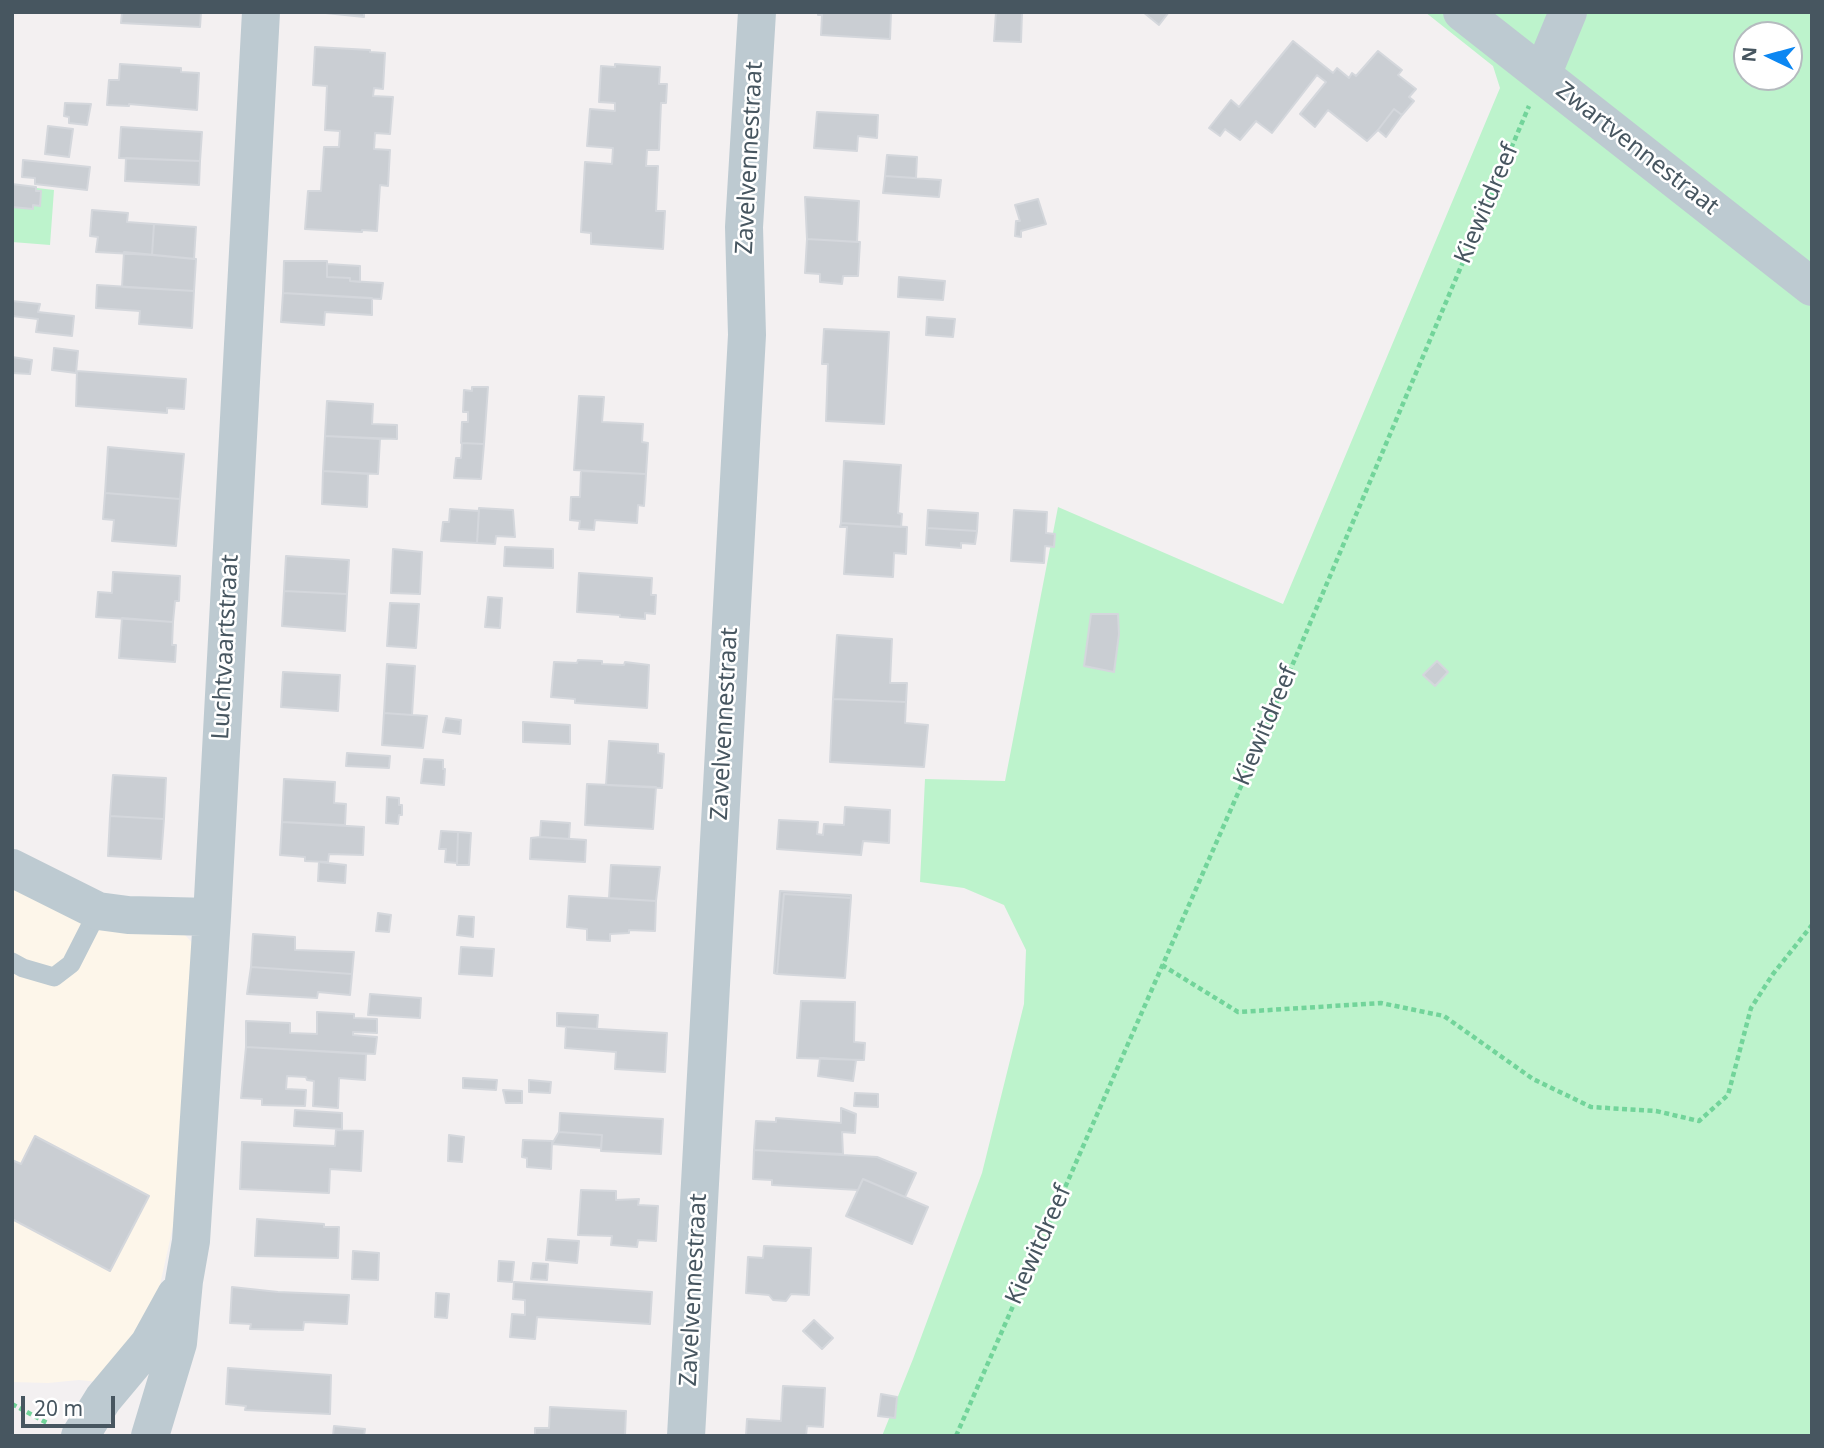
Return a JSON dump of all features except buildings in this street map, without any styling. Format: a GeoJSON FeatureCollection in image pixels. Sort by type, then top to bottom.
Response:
{"type":"FeatureCollection","features":[{"type":"Feature","properties":{"kind":"street","name":"Luchtvaartstraat"},"geometry":{"type":"LineString","coordinates":[[150,1436],[178,1343],[191,1241],[212,918],[261,12]]}},
{"type":"Feature","properties":{"kind":"street","name":"Zavelvennestraat"},"geometry":{"type":"LineString","coordinates":[[686,1436],[747,335],[744,227],[757,12]]}},
{"type":"Feature","properties":{"kind":"street","name":"Zwartvennestraat"},"geometry":{"type":"LineString","coordinates":[[1462,12],[1812,287]]}},
{"type":"Feature","properties":{"kind":"street"},"geometry":{"type":"LineString","coordinates":[[1542,75],[1568,12]]}},
{"type":"Feature","properties":{"kind":"street"},"geometry":{"type":"LineString","coordinates":[[12,868],[98,911],[128,915],[212,918]]}},
{"type":"Feature","properties":{"kind":"street","name":"Luchtvaartstraat"},"geometry":{"type":"LineString","coordinates":[[70,1433],[103,1399],[149,1344],[184,1281]]}},
{"type":"Feature","properties":{"kind":"lane"},"geometry":{"type":"LineString","coordinates":[[12,962],[54,977],[71,964],[98,911]]}},
{"type":"Feature","properties":{"kind":"path","name":"Kiewitdreef"},"geometry":{"type":"LineString","coordinates":[[956,1436],[1242,784],[1542,75]]}},
{"type":"Feature","properties":{"kind":"path"},"geometry":{"type":"LineString","coordinates":[[1162,965],[1238,1012],[1381,1003],[1444,1016],[1533,1079],[1591,1107],[1656,1111],[1699,1121],[1728,1095],[1751,1008],[1773,974],[1812,925]]}},
{"type":"Feature","properties":{"kind":"path"},"geometry":{"type":"LineString","coordinates":[[12,1404],[70,1433]]}},
{"type":"Feature","properties":{"kind":"shaded area"},"geometry":{"type":"Polygon","coordinates":[[[12,880],[185,935],[196,947],[174,1222],[157,1298],[129,1348],[99,1382],[12,1382],[12,880]]]}},
{"type":"Feature","properties":{"kind":"green space"},"geometry":{"type":"Polygon","coordinates":[[[1425,12],[1812,12],[1812,1436],[882,1436],[982,1173],[1024,1004],[1026,950],[1004,905],[964,888],[920,882],[925,779],[1005,781],[1058,507],[1283,604],[1500,88],[1493,66],[1425,12]]]}},
{"type":"Feature","properties":{"kind":"green space"},"geometry":{"type":"Polygon","coordinates":[[[12,185],[54,190],[50,245],[12,242],[12,185]]]}}]}
